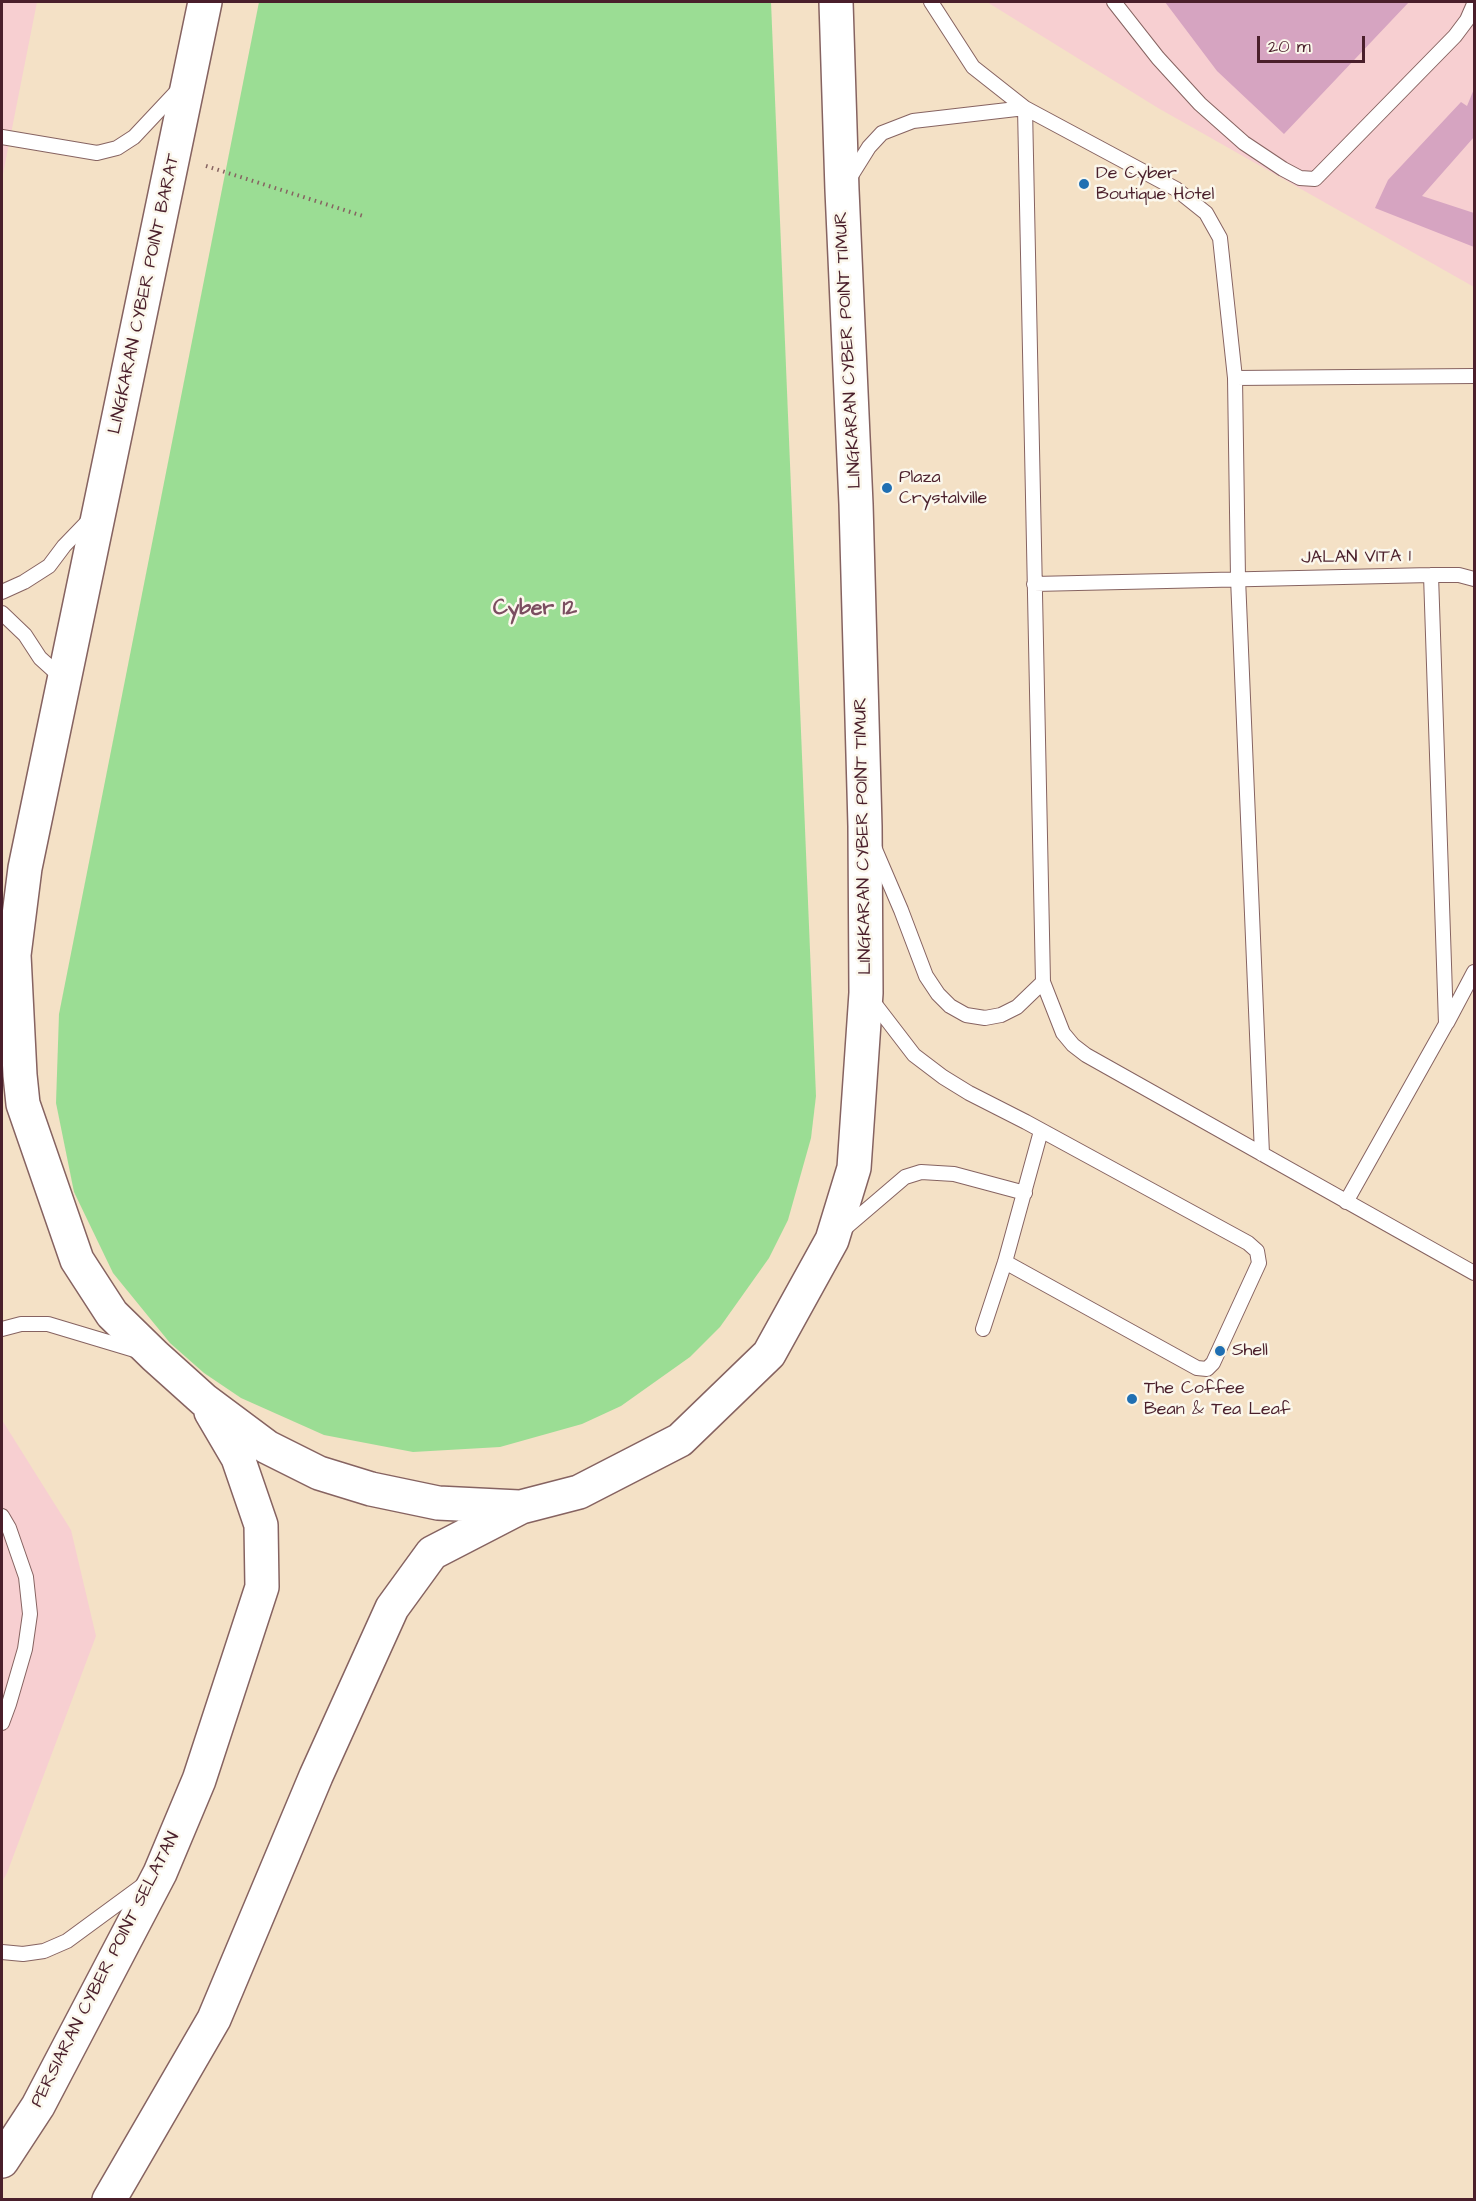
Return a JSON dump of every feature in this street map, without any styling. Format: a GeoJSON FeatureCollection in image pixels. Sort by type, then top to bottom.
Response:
{"type":"FeatureCollection","features":[{"type":"Feature","properties":{"kind":"main road","name":"LINGKARAN CYBER POINT TIMUR"},"geometry":{"type":"LineString","coordinates":[[521,1508],[579,1492],[680,1440],[769,1353],[832,1240],[854,1168],[866,993],[865,826],[856,504],[836,2]]}},
{"type":"Feature","properties":{"kind":"main road","name":"LINGKARAN CYBER POINT BARAT"},"geometry":{"type":"LineString","coordinates":[[198,11],[189,78],[174,156],[10,934],[14,955],[11,1070],[77,1260],[112,1314],[154,1356],[204,1400]]}},
{"type":"Feature","properties":{"kind":"main road"},"geometry":{"type":"LineString","coordinates":[[204,1400],[267,1447],[319,1473],[371,1489],[438,1503],[521,1508]]}},
{"type":"Feature","properties":{"kind":"main road","name":"PERSIARAN CYBER POINT SELATAN"},"geometry":{"type":"LineString","coordinates":[[5,2150],[38,2106],[160,1873],[199,1780],[262,1587],[261,1525],[238,1458],[204,1400]]}},
{"type":"Feature","properties":{"kind":"main road"},"geometry":{"type":"LineString","coordinates":[[109,2199],[214,2019],[316,1776],[392,1608],[432,1553],[521,1508]]}},
{"type":"Feature","properties":{"kind":"lane"},"geometry":{"type":"LineString","coordinates":[[931,2],[973,67],[1024,108],[1176,189],[1206,213],[1220,238],[1235,378],[1238,578],[1262,1154]]}},
{"type":"Feature","properties":{"kind":"lane"},"geometry":{"type":"LineString","coordinates":[[1114,2],[1158,58],[1209,112],[1244,143],[1300,178],[1315,179],[1455,36],[1467,20],[1474,4]]}},
{"type":"Feature","properties":{"kind":"lane","name":"LINGKARAN CYBER POINT BARAT"},"geometry":{"type":"LineString","coordinates":[[2,137],[97,153],[117,148],[134,137],[189,78]]}},
{"type":"Feature","properties":{"kind":"lane"},"geometry":{"type":"LineString","coordinates":[[842,190],[869,147],[882,133],[913,121],[1024,108]]}},
{"type":"Feature","properties":{"kind":"lane"},"geometry":{"type":"LineString","coordinates":[[1024,108],[1042,982],[1064,1033],[1073,1045],[1086,1055],[1474,1273]]}},
{"type":"Feature","properties":{"kind":"lane"},"geometry":{"type":"LineString","coordinates":[[1235,378],[1474,375]]}},
{"type":"Feature","properties":{"kind":"lane"},"geometry":{"type":"LineString","coordinates":[[2,592],[24,582],[49,566],[64,546],[100,509]]}},
{"type":"Feature","properties":{"kind":"lane"},"geometry":{"type":"LineString","coordinates":[[1431,575],[1446,1024]]}},
{"type":"Feature","properties":{"kind":"lane","name":"JALAN VITA 1"},"geometry":{"type":"LineString","coordinates":[[1034,584],[1431,575],[1459,575],[1474,579]]}},
{"type":"Feature","properties":{"kind":"lane"},"geometry":{"type":"LineString","coordinates":[[2,613],[25,636],[40,658],[64,680]]}},
{"type":"Feature","properties":{"kind":"lane"},"geometry":{"type":"LineString","coordinates":[[865,826],[902,910],[926,976],[938,994],[950,1006],[966,1015],[976,1017],[1001,1015],[1017,1007],[1042,982]]}},
{"type":"Feature","properties":{"kind":"lane"},"geometry":{"type":"LineString","coordinates":[[1346,1202],[1474,972]]}},
{"type":"Feature","properties":{"kind":"lane"},"geometry":{"type":"LineString","coordinates":[[866,993],[914,1055],[943,1077],[969,1094],[1248,1243],[1257,1251],[1259,1263],[1213,1363],[1207,1369],[1197,1368],[1005,1262]]}},
{"type":"Feature","properties":{"kind":"lane"},"geometry":{"type":"LineString","coordinates":[[983,1329],[1005,1262],[1041,1131]]}},
{"type":"Feature","properties":{"kind":"lane"},"geometry":{"type":"LineString","coordinates":[[832,1240],[905,1177],[921,1172],[954,1173],[1025,1193]]}},
{"type":"Feature","properties":{"kind":"lane"},"geometry":{"type":"LineString","coordinates":[[2,1329],[21,1324],[48,1324],[154,1356]]}},
{"type":"Feature","properties":{"kind":"lane"},"geometry":{"type":"LineString","coordinates":[[2,1516],[9,1528],[26,1577],[30,1614],[25,1649],[2,1723]]}},
{"type":"Feature","properties":{"kind":"lane"},"geometry":{"type":"LineString","coordinates":[[2,1952],[22,1954],[44,1952],[67,1941],[160,1873]]}},
{"type":"Feature","properties":{"kind":"path"},"geometry":{"type":"LineString","coordinates":[[174,156],[363,216]]}},
{"type":"Feature","properties":{"kind":"shaded area"},"geometry":{"type":"Polygon","coordinates":[[[2,2],[37,2],[2,179],[2,2]]]}},
{"type":"Feature","properties":{"kind":"shaded area"},"geometry":{"type":"Polygon","coordinates":[[[987,2],[1474,2],[1474,287],[1158,108],[987,2]]]}},
{"type":"Feature","properties":{"kind":"shaded area"},"geometry":{"type":"Polygon","coordinates":[[[2,1420],[71,1530],[96,1636],[2,1882],[2,1420]]]}},
{"type":"Feature","properties":{"kind":"green space"},"geometry":{"type":"Polygon","coordinates":[[[259,2],[771,2],[816,1096],[811,1138],[788,1220],[769,1258],[720,1327],[690,1357],[621,1406],[582,1424],[500,1447],[413,1452],[324,1435],[241,1398],[204,1373],[170,1343],[113,1273],[74,1192],[56,1103],[59,1014],[259,2]]]}},
{"type":"Feature","properties":{"kind":"building"},"geometry":{"type":"Polygon","coordinates":[[[1165,2],[1409,2],[1284,134],[1217,71],[1165,2]]]}},
{"type":"Feature","properties":{"kind":"building"},"geometry":{"type":"Polygon","coordinates":[[[1474,89],[1474,137],[1422,196],[1474,213],[1474,247],[1375,208],[1388,180],[1461,102],[1467,106],[1474,89]]]}},
{"type":"Feature","properties":{"kind":"place","name":"De Cyber Boutique Hotel"},"geometry":{"type":"Point","coordinates":[1084,184]}},
{"type":"Feature","properties":{"kind":"place","name":"Plaza Crystalville"},"geometry":{"type":"Point","coordinates":[887,488]}},
{"type":"Feature","properties":{"kind":"place","name":"Shell"},"geometry":{"type":"Point","coordinates":[1220,1351]}},
{"type":"Feature","properties":{"kind":"place","name":"The Coffee Bean & Tea Leaf"},"geometry":{"type":"Point","coordinates":[1132,1399]}},
{"type":"Feature","properties":{"kind":"district","name":"Cyber 12"},"geometry":{"type":"Point","coordinates":[535,610]}}]}
